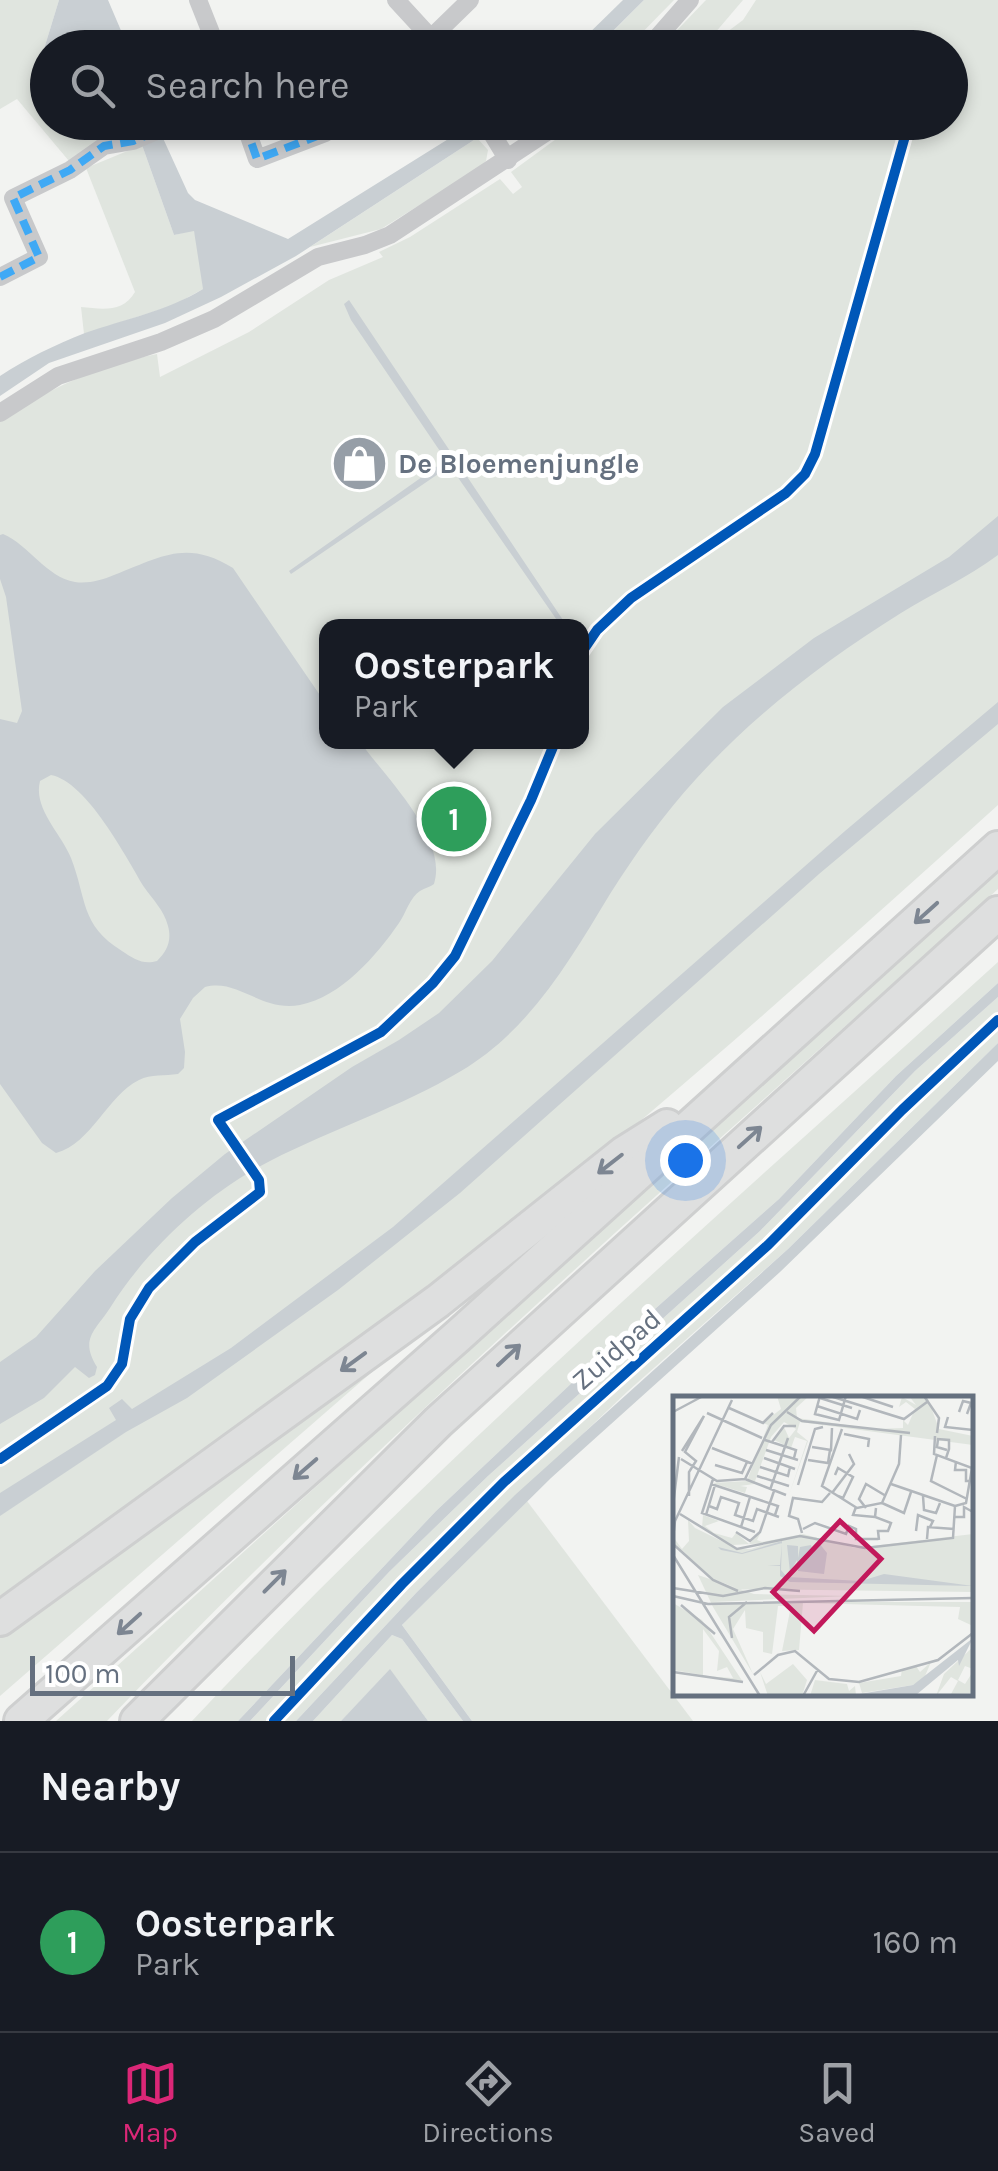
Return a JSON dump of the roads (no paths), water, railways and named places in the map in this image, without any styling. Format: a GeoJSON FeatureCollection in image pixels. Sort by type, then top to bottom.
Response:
{"type":"FeatureCollection","features":[{"type":"Feature","properties":{"kind":"highway"},"geometry":{"type":"LineString","coordinates":[[21,1721],[458,1336],[998,848]]}},
{"type":"Feature","properties":{"kind":"highway"},"geometry":{"type":"LineString","coordinates":[[137,1721],[450,1410],[998,912]]}},
{"type":"Feature","properties":{"kind":"highway"},"geometry":{"type":"LineString","coordinates":[[0,1619],[438,1300],[624,1153],[750,1072]]}},
{"type":"Feature","properties":{"kind":"highway"},"geometry":{"type":"LineString","coordinates":[[150,1721],[206,1650]]}},
{"type":"Feature","properties":{"kind":"street"},"geometry":{"type":"LineString","coordinates":[[198,0],[210,30]]}},
{"type":"Feature","properties":{"kind":"street"},"geometry":{"type":"LineString","coordinates":[[396,0],[423,30]]}},
{"type":"Feature","properties":{"kind":"street"},"geometry":{"type":"LineString","coordinates":[[445,30],[470,0]]}},
{"type":"Feature","properties":{"kind":"street"},"geometry":{"type":"LineString","coordinates":[[664,30],[690,0]]}},
{"type":"Feature","properties":{"kind":"street"},"geometry":{"type":"LineString","coordinates":[[0,277],[39,257],[13,198],[70,170],[104,146],[136,140]]}},
{"type":"Feature","properties":{"kind":"street"},"geometry":{"type":"LineString","coordinates":[[250,140],[257,160],[307,140]]}},
{"type":"Feature","properties":{"kind":"street"},"geometry":{"type":"LineString","coordinates":[[496,140],[508,160]]}},
{"type":"Feature","properties":{"kind":"street"},"geometry":{"type":"LineString","coordinates":[[0,413],[58,376],[162,342],[214,319],[318,257],[366,246],[390,235],[536,140]]}},
{"type":"Feature","properties":{"kind":"place","name":"De Bloemenjungle"},"geometry":{"type":"Point","coordinates":[359,463]}},
{"type":"Feature","properties":{"kind":"place","name":"Oosterpark"},"geometry":{"type":"Point","coordinates":[454,819]}}]}
